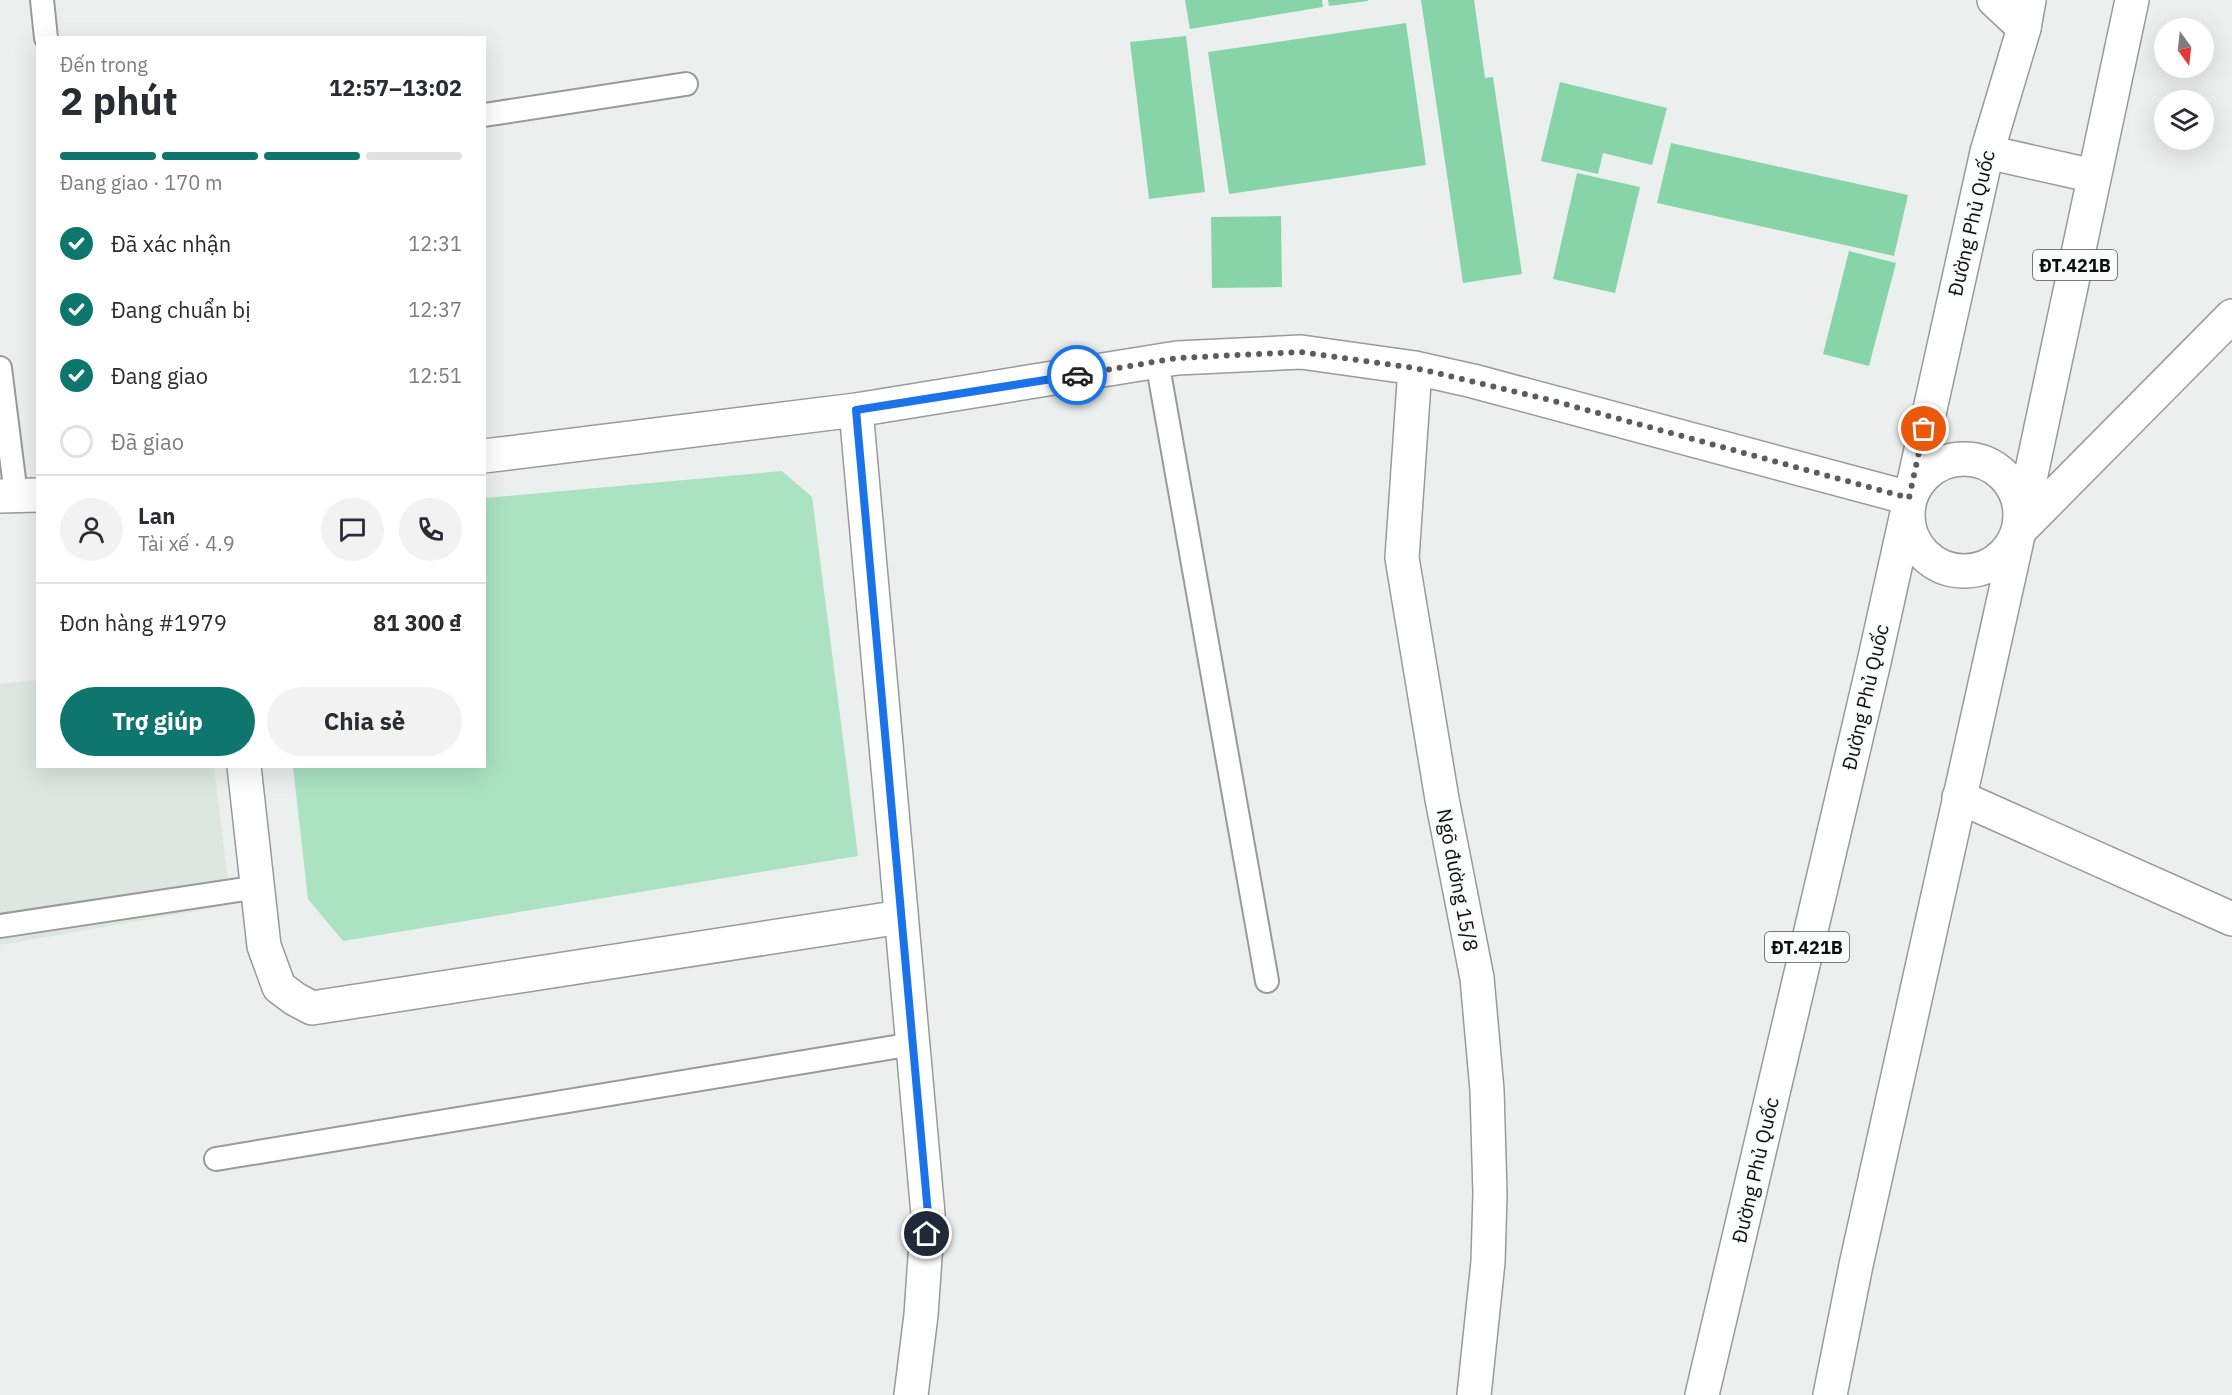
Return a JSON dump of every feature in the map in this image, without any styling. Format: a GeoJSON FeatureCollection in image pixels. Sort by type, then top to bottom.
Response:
{"type":"FeatureCollection","features":[{"type":"Feature","properties":{"kind":"street"},"geometry":{"type":"LineString","coordinates":[[1994,0],[2027,14]]}},
{"type":"Feature","properties":{"kind":"street","name":"ĐT.421B"},"geometry":{"type":"LineString","coordinates":[[1830,1395],[1856,1265],[2019,531],[2132,0]]}},
{"type":"Feature","properties":{"kind":"street","name":"Đường Phủ Quốc"},"geometry":{"type":"LineString","coordinates":[[1702,1395],[1874,662],[1987,152],[2027,14]]}},
{"type":"Feature","properties":{"kind":"street"},"geometry":{"type":"LineString","coordinates":[[1987,152],[2094,176]]}},
{"type":"Feature","properties":{"kind":"street"},"geometry":{"type":"LineString","coordinates":[[2019,531],[2232,316]]}},
{"type":"Feature","properties":{"kind":"street"},"geometry":{"type":"LineString","coordinates":[[486,456],[856,410],[1177,358],[1301,352],[1415,368],[1550,400],[1909,498]]}},
{"type":"Feature","properties":{"kind":"street","name":"Ngõ đường 15/8"},"geometry":{"type":"LineString","coordinates":[[1415,368],[1402,558],[1442,799],[1478,978],[1487,1090],[1490,1194],[1488,1262],[1474,1395]]}},
{"type":"Feature","properties":{"kind":"street"},"geometry":{"type":"LineString","coordinates":[[856,410],[928,1214],[921,1315],[911,1395]]}},
{"type":"Feature","properties":{"kind":"street","name":"ĐT.421B"},"geometry":{"type":"LineString","coordinates":[[1962,459],[1980,461],[1996,468],[2008,480],[2017,495],[2021,513],[2019,531],[2012,546],[2000,559],[1984,568],[1967,571],[1949,569],[1933,562],[1920,550],[1912,534],[1908,518],[1909,498],[1917,484],[1929,471],[1945,462],[1962,459]]}},
{"type":"Feature","properties":{"kind":"street"},"geometry":{"type":"LineString","coordinates":[[244,768],[264,946],[279,987],[312,1008],[901,917]]}},
{"type":"Feature","properties":{"kind":"street"},"geometry":{"type":"LineString","coordinates":[[1959,797],[2232,919]]}},
{"type":"Feature","properties":{"kind":"lane"},"geometry":{"type":"LineString","coordinates":[[42,0],[46,36]]}},
{"type":"Feature","properties":{"kind":"lane"},"geometry":{"type":"LineString","coordinates":[[486,115],[686,84]]}},
{"type":"Feature","properties":{"kind":"lane"},"geometry":{"type":"LineString","coordinates":[[1157,361],[1267,981]]}},
{"type":"Feature","properties":{"kind":"lane"},"geometry":{"type":"LineString","coordinates":[[0,368],[18,495]]}},
{"type":"Feature","properties":{"kind":"lane"},"geometry":{"type":"LineString","coordinates":[[0,926],[258,887]]}},
{"type":"Feature","properties":{"kind":"lane"},"geometry":{"type":"LineString","coordinates":[[216,1159],[913,1044]]}},
{"type":"Feature","properties":{"kind":"shaded area"},"geometry":{"type":"Polygon","coordinates":[[[36,680],[36,768],[214,768],[231,905],[0,945],[0,684],[36,680]]]}},
{"type":"Feature","properties":{"kind":"green space"},"geometry":{"type":"Polygon","coordinates":[[[782,471],[812,497],[858,856],[343,941],[308,899],[293,768],[486,768],[486,498],[782,471]]]}},
{"type":"Feature","properties":{"kind":"building"},"geometry":{"type":"Polygon","coordinates":[[[1185,0],[1322,0],[1323,7],[1190,29],[1185,0]]]}},
{"type":"Feature","properties":{"kind":"building"},"geometry":{"type":"Polygon","coordinates":[[[1328,0],[1368,0],[1368,1],[1329,6],[1328,0]]]}},
{"type":"Feature","properties":{"kind":"building"},"geometry":{"type":"Polygon","coordinates":[[[1421,0],[1474,0],[1485,78],[1493,77],[1522,274],[1463,283],[1421,0]]]}},
{"type":"Feature","properties":{"kind":"building"},"geometry":{"type":"Polygon","coordinates":[[[1406,23],[1426,165],[1229,194],[1208,52],[1406,23]]]}},
{"type":"Feature","properties":{"kind":"building"},"geometry":{"type":"Polygon","coordinates":[[[1186,36],[1205,192],[1149,199],[1130,42],[1186,36]]]}},
{"type":"Feature","properties":{"kind":"building"},"geometry":{"type":"Polygon","coordinates":[[[1560,82],[1667,108],[1652,165],[1603,153],[1598,174],[1541,161],[1560,82]]]}},
{"type":"Feature","properties":{"kind":"building"},"geometry":{"type":"Polygon","coordinates":[[[1671,143],[1908,195],[1894,256],[1657,203],[1671,143]]]}},
{"type":"Feature","properties":{"kind":"building"},"geometry":{"type":"Polygon","coordinates":[[[1577,173],[1640,187],[1615,293],[1553,279],[1577,173]]]}},
{"type":"Feature","properties":{"kind":"building"},"geometry":{"type":"Polygon","coordinates":[[[1281,216],[1282,287],[1212,288],[1211,217],[1281,216]]]}},
{"type":"Feature","properties":{"kind":"building"},"geometry":{"type":"Polygon","coordinates":[[[1849,251],[1896,263],[1869,366],[1823,354],[1849,251]]]}},
{"type":"Feature","properties":{"kind":"way so far"},"geometry":{"type":"LineString","coordinates":[[1077,375],[1177,358],[1301,352],[1415,368],[1550,400],[1909,498],[1924,429]]}},
{"type":"Feature","properties":{"kind":"route"},"geometry":{"type":"LineString","coordinates":[[927,1234],[928,1214],[856,410],[1077,375]]}}]}
